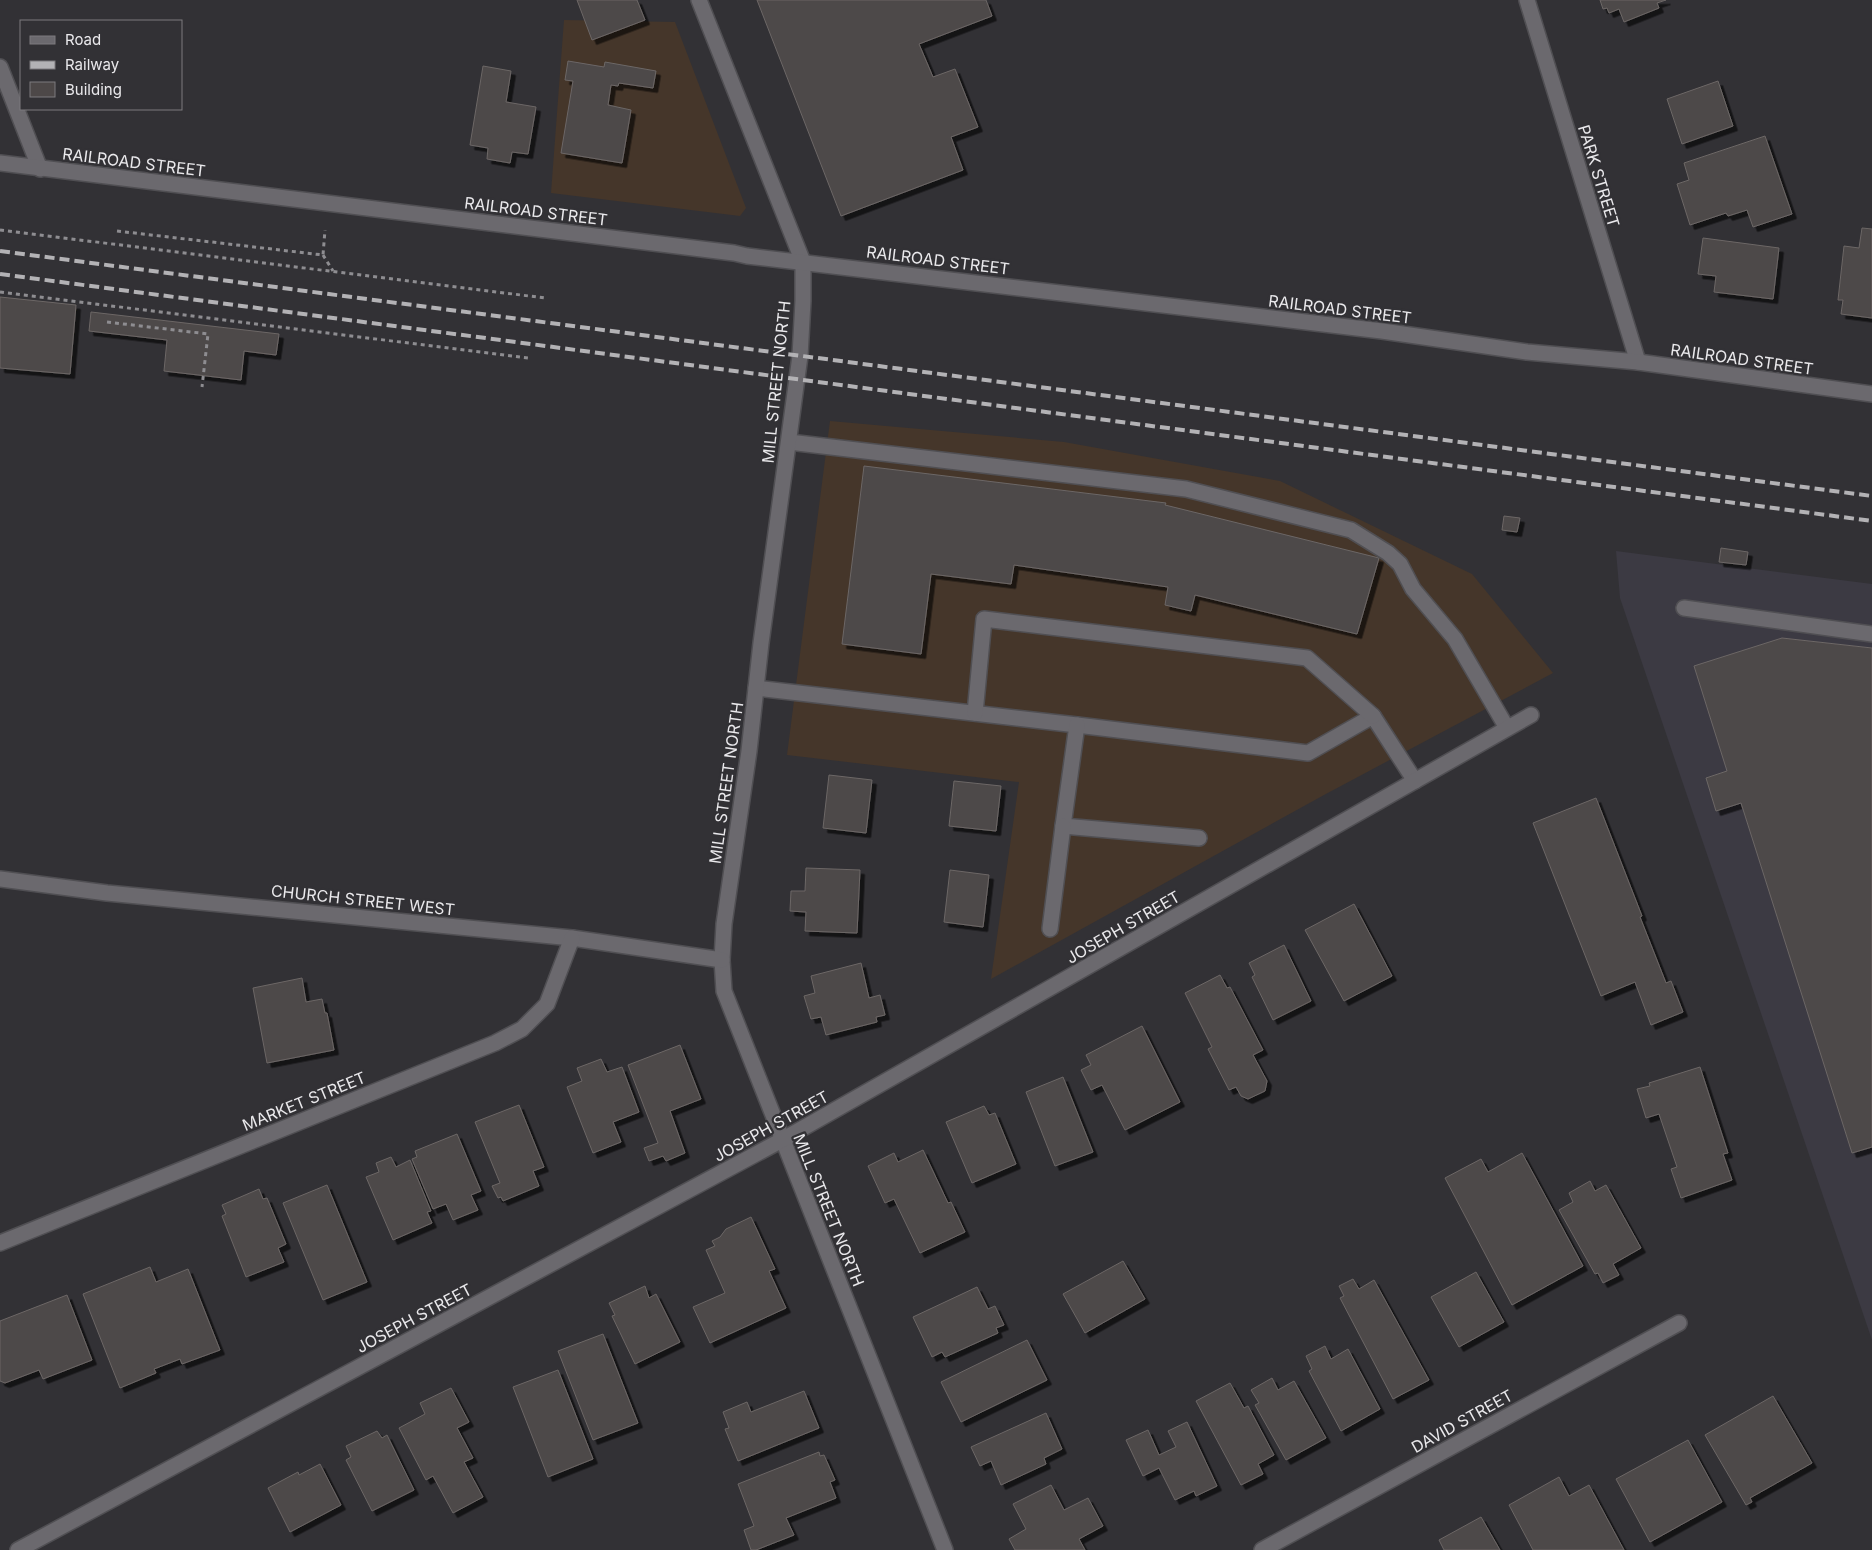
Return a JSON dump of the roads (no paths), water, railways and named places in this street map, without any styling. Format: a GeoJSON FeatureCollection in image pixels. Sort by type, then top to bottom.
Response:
{"type":"FeatureCollection","features":[{"type":"Feature","properties":{"kind":"street","name":"MILL STREET NORTH"},"geometry":{"type":"LineString","coordinates":[[699,0],[803,262],[800,356],[756,688],[750,751],[724,924],[722,960],[724,991],[945,1550]]}},
{"type":"Feature","properties":{"kind":"street","name":"PARK STREET"},"geometry":{"type":"LineString","coordinates":[[1527,0],[1638,362]]}},
{"type":"Feature","properties":{"kind":"street"},"geometry":{"type":"LineString","coordinates":[[0,67],[40,168]]}},
{"type":"Feature","properties":{"kind":"street","name":"RAILROAD STREET"},"geometry":{"type":"LineString","coordinates":[[0,163],[1382,332],[1527,352],[1638,362],[1872,394]]}},
{"type":"Feature","properties":{"kind":"street"},"geometry":{"type":"LineString","coordinates":[[789,442],[1186,489],[1351,530],[1388,553],[1400,564],[1412,589],[1455,639],[1507,728]]}},
{"type":"Feature","properties":{"kind":"street"},"geometry":{"type":"LineString","coordinates":[[1684,608],[1872,634]]}},
{"type":"Feature","properties":{"kind":"street"},"geometry":{"type":"LineString","coordinates":[[975,713],[984,619],[1307,658],[1373,716],[1415,781]]}},
{"type":"Feature","properties":{"kind":"street"},"geometry":{"type":"LineString","coordinates":[[756,688],[1308,753],[1373,716]]}},
{"type":"Feature","properties":{"kind":"street","name":"JOSEPH STREET"},"geometry":{"type":"LineString","coordinates":[[18,1550],[782,1140],[1531,715]]}},
{"type":"Feature","properties":{"kind":"street"},"geometry":{"type":"LineString","coordinates":[[1050,929],[1077,725]]}},
{"type":"Feature","properties":{"kind":"street"},"geometry":{"type":"LineString","coordinates":[[1063,826],[1199,838]]}},
{"type":"Feature","properties":{"kind":"street","name":"CHURCH STREET WEST"},"geometry":{"type":"LineString","coordinates":[[0,879],[107,893],[572,938],[722,960]]}},
{"type":"Feature","properties":{"kind":"street","name":"MARKET STREET"},"geometry":{"type":"LineString","coordinates":[[0,1243],[495,1043],[522,1029],[546,1004],[572,938]]}},
{"type":"Feature","properties":{"kind":"street","name":"DAVID STREET"},"geometry":{"type":"LineString","coordinates":[[1262,1550],[1679,1323]]}},
{"type":"Feature","properties":{"kind":"railway"},"geometry":{"type":"LineString","coordinates":[[0,251],[1872,496]]}},
{"type":"Feature","properties":{"kind":"railway"},"geometry":{"type":"LineString","coordinates":[[0,274],[1872,521]]}}]}
